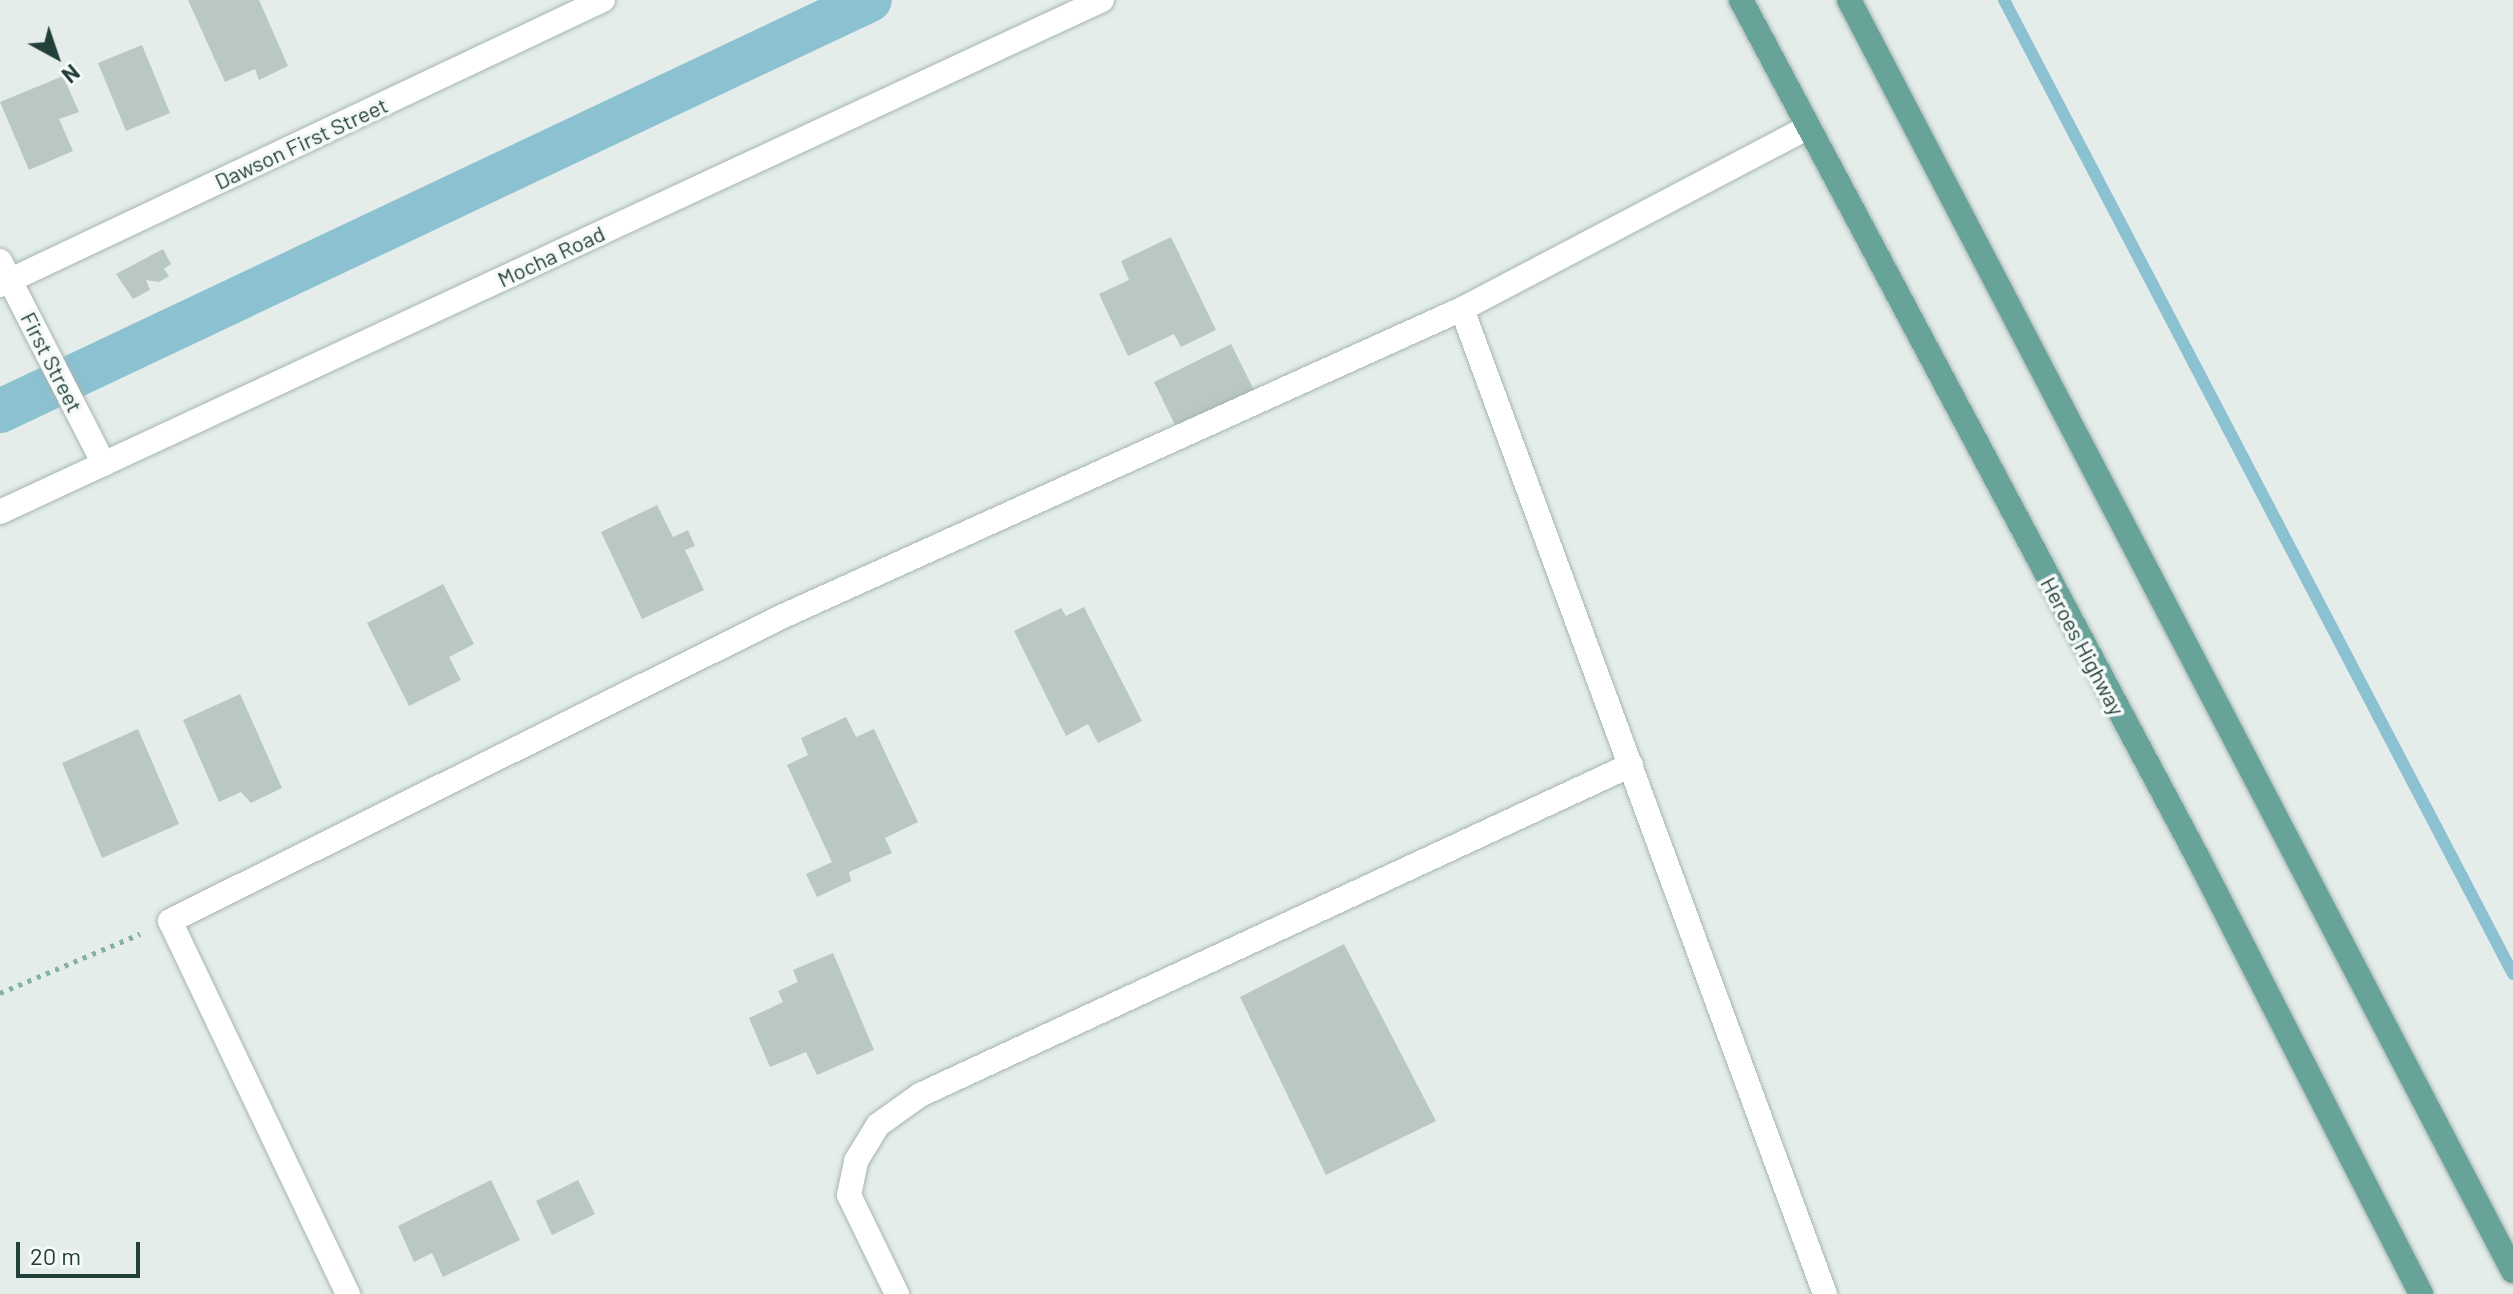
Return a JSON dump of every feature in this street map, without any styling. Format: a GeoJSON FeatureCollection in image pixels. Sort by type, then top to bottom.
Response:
{"type":"FeatureCollection","features":[{"type":"Feature","properties":{"kind":"main road","name":"Heroes Highway"},"geometry":{"type":"LineString","coordinates":[[1741,0],[2198,858],[2421,1294]]}},
{"type":"Feature","properties":{"kind":"main road"},"geometry":{"type":"LineString","coordinates":[[1849,0],[2513,1271]]}},
{"type":"Feature","properties":{"kind":"street","name":"Dawson First Street"},"geometry":{"type":"LineString","coordinates":[[3,276],[603,0]]}},
{"type":"Feature","properties":{"kind":"street","name":"Mocha Road"},"geometry":{"type":"LineString","coordinates":[[0,512],[1102,0]]}},
{"type":"Feature","properties":{"kind":"street"},"geometry":{"type":"LineString","coordinates":[[348,1294],[170,921],[781,617],[1462,309],[1808,127]]}},
{"type":"Feature","properties":{"kind":"street","name":"First Street"},"geometry":{"type":"LineString","coordinates":[[3,276],[48,351],[104,464]]}},
{"type":"Feature","properties":{"kind":"street"},"geometry":{"type":"LineString","coordinates":[[1462,309],[1825,1294]]}},
{"type":"Feature","properties":{"kind":"street"},"geometry":{"type":"LineString","coordinates":[[897,1294],[849,1195],[856,1161],[878,1125],[920,1095],[1631,765]]}},
{"type":"Feature","properties":{"kind":"path"},"geometry":{"type":"LineString","coordinates":[[0,993],[170,921]]}},
{"type":"Feature","properties":{"kind":"building"},"geometry":{"type":"Polygon","coordinates":[[[188,0],[259,0],[288,66],[259,80],[255,69],[225,82],[188,0]]]}},
{"type":"Feature","properties":{"kind":"building"},"geometry":{"type":"Polygon","coordinates":[[[142,45],[170,113],[126,131],[98,63],[142,45]]]}},
{"type":"Feature","properties":{"kind":"building"},"geometry":{"type":"Polygon","coordinates":[[[63,76],[79,112],[59,119],[73,151],[29,170],[0,102],[63,76]]]}},
{"type":"Feature","properties":{"kind":"building"},"geometry":{"type":"Polygon","coordinates":[[[1171,237],[1216,330],[1181,347],[1174,334],[1128,356],[1099,294],[1129,280],[1121,261],[1171,237]]]}},
{"type":"Feature","properties":{"kind":"building"},"geometry":{"type":"Polygon","coordinates":[[[163,249],[171,264],[164,269],[169,276],[159,282],[146,280],[150,290],[133,299],[116,274],[163,249]]]}},
{"type":"Feature","properties":{"kind":"building"},"geometry":{"type":"Polygon","coordinates":[[[1231,344],[1254,390],[1177,429],[1154,382],[1231,344]]]}},
{"type":"Feature","properties":{"kind":"building"},"geometry":{"type":"Polygon","coordinates":[[[657,505],[673,537],[688,530],[695,546],[685,550],[704,590],[642,619],[601,532],[657,505]]]}},
{"type":"Feature","properties":{"kind":"building"},"geometry":{"type":"Polygon","coordinates":[[[443,584],[474,644],[449,657],[461,680],[409,706],[367,623],[443,584]]]}},
{"type":"Feature","properties":{"kind":"building"},"geometry":{"type":"Polygon","coordinates":[[[1084,607],[1142,721],[1098,743],[1088,724],[1066,736],[1014,631],[1061,608],[1066,616],[1084,607]]]}},
{"type":"Feature","properties":{"kind":"building"},"geometry":{"type":"Polygon","coordinates":[[[240,694],[282,788],[251,803],[241,792],[219,802],[183,720],[240,694]]]}},
{"type":"Feature","properties":{"kind":"building"},"geometry":{"type":"Polygon","coordinates":[[[846,717],[856,737],[874,729],[918,822],[885,838],[892,853],[849,872],[851,881],[817,897],[806,874],[832,862],[787,765],[808,755],[801,738],[846,717]]]}},
{"type":"Feature","properties":{"kind":"building"},"geometry":{"type":"Polygon","coordinates":[[[138,729],[179,824],[102,858],[62,763],[138,729]]]}},
{"type":"Feature","properties":{"kind":"building"},"geometry":{"type":"Polygon","coordinates":[[[1344,944],[1436,1121],[1326,1175],[1240,997],[1344,944]]]}},
{"type":"Feature","properties":{"kind":"building"},"geometry":{"type":"Polygon","coordinates":[[[833,953],[874,1050],[817,1075],[806,1052],[770,1067],[749,1018],[783,1002],[778,991],[798,982],[793,970],[833,953]]]}},
{"type":"Feature","properties":{"kind":"building"},"geometry":{"type":"Polygon","coordinates":[[[491,1180],[520,1240],[443,1277],[432,1253],[414,1262],[398,1226],[491,1180]]]}},
{"type":"Feature","properties":{"kind":"building"},"geometry":{"type":"Polygon","coordinates":[[[578,1180],[595,1214],[552,1235],[536,1201],[578,1180]]]}},
{"type":"Feature","properties":{"kind":"waterway"},"geometry":{"type":"LineString","coordinates":[[0,411],[870,0]]}},
{"type":"Feature","properties":{"kind":"waterway"},"geometry":{"type":"LineString","coordinates":[[2004,0],[2513,974]]}}]}
